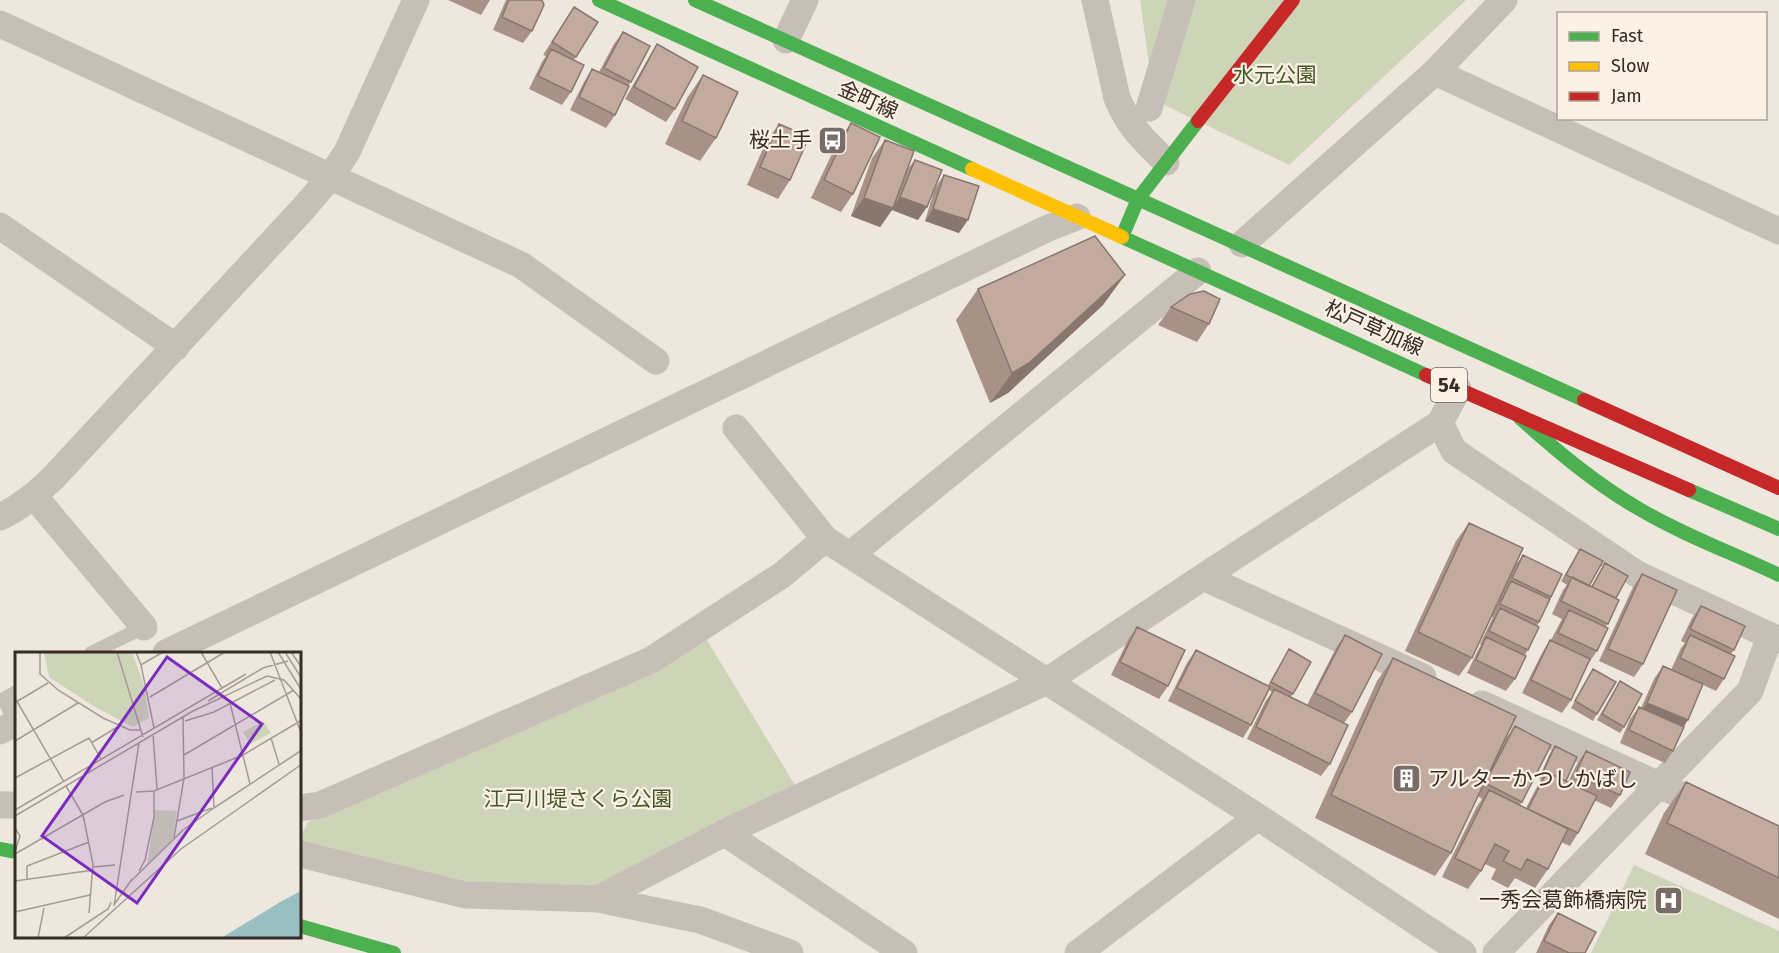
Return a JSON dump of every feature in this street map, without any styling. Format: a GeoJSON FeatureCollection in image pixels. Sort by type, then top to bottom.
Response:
{"type":"FeatureCollection","features":[{"type":"Feature","properties":{"kind":"main road","name":"金町線"},"geometry":{"type":"LineString","coordinates":[[598,0],[1122,237]]}},
{"type":"Feature","properties":{"kind":"main road","name":"金町線"},"geometry":{"type":"LineString","coordinates":[[695,0],[1138,199]]}},
{"type":"Feature","properties":{"kind":"main road"},"geometry":{"type":"LineString","coordinates":[[1122,237],[1138,199],[1293,0]]}},
{"type":"Feature","properties":{"kind":"main road","name":"松戸草加線"},"geometry":{"type":"LineString","coordinates":[[1138,199],[1779,488]]}},
{"type":"Feature","properties":{"kind":"main road","name":"松戸草加線"},"geometry":{"type":"LineString","coordinates":[[1122,237],[1520,418],[1779,529]]}},
{"type":"Feature","properties":{"kind":"main road"},"geometry":{"type":"LineString","coordinates":[[1520,418],[1568,462],[1626,502],[1779,574]]}},
{"type":"Feature","properties":{"kind":"main road"},"geometry":{"type":"LineString","coordinates":[[0,849],[15,852]]}},
{"type":"Feature","properties":{"kind":"main road"},"geometry":{"type":"LineString","coordinates":[[302,927],[394,953]]}},
{"type":"Feature","properties":{"kind":"street"},"geometry":{"type":"LineString","coordinates":[[144,627],[13,503],[176,347],[331,176],[347,152],[416,0]]}},
{"type":"Feature","properties":{"kind":"street"},"geometry":{"type":"LineString","coordinates":[[786,40],[805,0]]}},
{"type":"Feature","properties":{"kind":"street"},"geometry":{"type":"LineString","coordinates":[[1149,108],[1182,0]]}},
{"type":"Feature","properties":{"kind":"street"},"geometry":{"type":"LineString","coordinates":[[1242,244],[1435,72],[1504,0]]}},
{"type":"Feature","properties":{"kind":"street"},"geometry":{"type":"LineString","coordinates":[[1089,3],[1123,112],[1134,131],[1166,162]]}},
{"type":"Feature","properties":{"kind":"street"},"geometry":{"type":"LineString","coordinates":[[0,24],[521,265],[656,361]]}},
{"type":"Feature","properties":{"kind":"street"},"geometry":{"type":"LineString","coordinates":[[1435,72],[1779,231]]}},
{"type":"Feature","properties":{"kind":"street"},"geometry":{"type":"LineString","coordinates":[[168,652],[1046,229],[1077,217]]}},
{"type":"Feature","properties":{"kind":"street"},"geometry":{"type":"LineString","coordinates":[[0,226],[176,347]]}},
{"type":"Feature","properties":{"kind":"street"},"geometry":{"type":"LineString","coordinates":[[850,555],[1198,271]]}},
{"type":"Feature","properties":{"kind":"street"},"geometry":{"type":"LineString","coordinates":[[598,899],[725,833],[1047,681],[1440,423],[1458,389]]}},
{"type":"Feature","properties":{"kind":"street"},"geometry":{"type":"LineString","coordinates":[[1440,423],[1454,451],[1637,574],[1774,638],[1750,691],[1496,953]]}},
{"type":"Feature","properties":{"kind":"street"},"geometry":{"type":"LineString","coordinates":[[736,428],[825,539],[1258,817],[1463,953]]}},
{"type":"Feature","properties":{"kind":"street"},"geometry":{"type":"LineString","coordinates":[[302,808],[320,805],[651,660],[782,575],[825,539]]}},
{"type":"Feature","properties":{"kind":"street"},"geometry":{"type":"LineString","coordinates":[[1203,577],[1779,840]]}},
{"type":"Feature","properties":{"kind":"street"},"geometry":{"type":"LineString","coordinates":[[0,731],[15,724]]}},
{"type":"Feature","properties":{"kind":"street"},"geometry":{"type":"LineString","coordinates":[[1078,953],[1258,817]]}},
{"type":"Feature","properties":{"kind":"street"},"geometry":{"type":"LineString","coordinates":[[725,833],[903,953]]}},
{"type":"Feature","properties":{"kind":"street"},"geometry":{"type":"LineString","coordinates":[[302,854],[465,895],[598,899],[700,920],[790,953]]}},
{"type":"Feature","properties":{"kind":"lane"},"geometry":{"type":"LineString","coordinates":[[94,652],[144,627]]}},
{"type":"Feature","properties":{"kind":"lane"},"geometry":{"type":"LineString","coordinates":[[15,693],[4,699],[15,721]]}},
{"type":"Feature","properties":{"kind":"green space","name":"水元公園"},"geometry":{"type":"Polygon","coordinates":[[[1140,0],[1466,0],[1289,165],[1154,100],[1140,0]]]}},
{"type":"Feature","properties":{"kind":"green space","name":"江戸川堤さくら公園"},"geometry":{"type":"Polygon","coordinates":[[[705,637],[798,790],[597,887],[476,887],[302,844],[302,833],[308,822],[651,672],[705,637]]]}},
{"type":"Feature","properties":{"kind":"green space"},"geometry":{"type":"Polygon","coordinates":[[[1634,865],[1779,931],[1779,953],[1591,953],[1634,865]]]}},
{"type":"Feature","properties":{"kind":"building"},"geometry":{"type":"Polygon","coordinates":[[[509,0],[542,0],[544,5],[532,31],[502,17],[509,0]]]}},
{"type":"Feature","properties":{"kind":"building"},"geometry":{"type":"Polygon","coordinates":[[[574,7],[598,22],[576,57],[552,42],[574,7]]]}},
{"type":"Feature","properties":{"kind":"building"},"geometry":{"type":"Polygon","coordinates":[[[623,32],[650,46],[631,82],[604,68],[623,32]]]}},
{"type":"Feature","properties":{"kind":"building"},"geometry":{"type":"Polygon","coordinates":[[[657,44],[698,67],[675,109],[634,87],[657,44]]]}},
{"type":"Feature","properties":{"kind":"building"},"geometry":{"type":"Polygon","coordinates":[[[551,49],[584,65],[571,92],[538,76],[551,49]]]}},
{"type":"Feature","properties":{"kind":"building"},"geometry":{"type":"Polygon","coordinates":[[[592,69],[629,86],[615,115],[579,97],[592,69]]]}},
{"type":"Feature","properties":{"kind":"building"},"geometry":{"type":"Polygon","coordinates":[[[703,75],[738,92],[716,138],[682,121],[703,75]]]}},
{"type":"Feature","properties":{"kind":"building"},"geometry":{"type":"Polygon","coordinates":[[[851,123],[880,137],[853,194],[824,180],[851,123]]]}},
{"type":"Feature","properties":{"kind":"building"},"geometry":{"type":"Polygon","coordinates":[[[779,124],[809,137],[790,180],[760,167],[779,124]]]}},
{"type":"Feature","properties":{"kind":"building"},"geometry":{"type":"Polygon","coordinates":[[[885,140],[914,151],[893,208],[864,198],[885,140]]]}},
{"type":"Feature","properties":{"kind":"building"},"geometry":{"type":"Polygon","coordinates":[[[915,160],[942,170],[927,207],[900,197],[915,160]]]}},
{"type":"Feature","properties":{"kind":"building"},"geometry":{"type":"Polygon","coordinates":[[[944,175],[979,186],[968,220],[933,209],[944,175]]]}},
{"type":"Feature","properties":{"kind":"building"},"geometry":{"type":"Polygon","coordinates":[[[1095,236],[1125,275],[1029,363],[1012,373],[978,289],[1095,236]]]}},
{"type":"Feature","properties":{"kind":"building"},"geometry":{"type":"Polygon","coordinates":[[[1204,291],[1220,299],[1209,324],[1171,307],[1190,294],[1204,291]]]}},
{"type":"Feature","properties":{"kind":"building"},"geometry":{"type":"Polygon","coordinates":[[[1469,523],[1523,548],[1472,658],[1418,632],[1469,523]]]}},
{"type":"Feature","properties":{"kind":"building"},"geometry":{"type":"Polygon","coordinates":[[[1580,549],[1603,561],[1589,586],[1566,575],[1580,549]]]}},
{"type":"Feature","properties":{"kind":"building"},"geometry":{"type":"Polygon","coordinates":[[[1523,555],[1562,574],[1551,597],[1512,578],[1523,555]]]}},
{"type":"Feature","properties":{"kind":"building"},"geometry":{"type":"Polygon","coordinates":[[[1605,563],[1628,576],[1616,598],[1592,587],[1605,563]]]}},
{"type":"Feature","properties":{"kind":"building"},"geometry":{"type":"Polygon","coordinates":[[[1642,574],[1677,590],[1643,664],[1608,649],[1642,574]]]}},
{"type":"Feature","properties":{"kind":"building"},"geometry":{"type":"Polygon","coordinates":[[[1572,577],[1619,600],[1608,624],[1561,601],[1572,577]]]}},
{"type":"Feature","properties":{"kind":"building"},"geometry":{"type":"Polygon","coordinates":[[[1511,581],[1550,599],[1539,622],[1500,604],[1511,581]]]}},
{"type":"Feature","properties":{"kind":"building"},"geometry":{"type":"Polygon","coordinates":[[[1701,606],[1745,626],[1734,650],[1690,629],[1701,606]]]}},
{"type":"Feature","properties":{"kind":"building"},"geometry":{"type":"Polygon","coordinates":[[[1500,608],[1539,627],[1528,650],[1489,631],[1500,608]]]}},
{"type":"Feature","properties":{"kind":"building"},"geometry":{"type":"Polygon","coordinates":[[[1569,610],[1608,628],[1597,651],[1558,633],[1569,610]]]}},
{"type":"Feature","properties":{"kind":"building"},"geometry":{"type":"Polygon","coordinates":[[[1137,627],[1185,650],[1168,686],[1120,662],[1137,627]]]}},
{"type":"Feature","properties":{"kind":"building"},"geometry":{"type":"Polygon","coordinates":[[[1345,635],[1382,654],[1352,712],[1315,693],[1345,635]]]}},
{"type":"Feature","properties":{"kind":"building"},"geometry":{"type":"Polygon","coordinates":[[[1690,635],[1735,656],[1724,679],[1680,658],[1690,635]]]}},
{"type":"Feature","properties":{"kind":"building"},"geometry":{"type":"Polygon","coordinates":[[[1486,637],[1526,656],[1515,679],[1476,660],[1486,637]]]}},
{"type":"Feature","properties":{"kind":"building"},"geometry":{"type":"Polygon","coordinates":[[[1550,640],[1590,659],[1571,700],[1531,680],[1550,640]]]}},
{"type":"Feature","properties":{"kind":"building"},"geometry":{"type":"Polygon","coordinates":[[[1289,649],[1311,662],[1293,694],[1271,682],[1289,649]]]}},
{"type":"Feature","properties":{"kind":"building"},"geometry":{"type":"Polygon","coordinates":[[[1196,650],[1270,687],[1251,725],[1177,688],[1196,650]]]}},
{"type":"Feature","properties":{"kind":"building","name":"アルターかつしかばし"},"geometry":{"type":"Polygon","coordinates":[[[1393,658],[1516,716],[1451,853],[1331,795],[1393,658]]]}},
{"type":"Feature","properties":{"kind":"building"},"geometry":{"type":"Polygon","coordinates":[[[1663,666],[1703,684],[1688,720],[1647,703],[1663,666]]]}},
{"type":"Feature","properties":{"kind":"building"},"geometry":{"type":"Polygon","coordinates":[[[1593,669],[1616,682],[1597,714],[1575,701],[1593,669]]]}},
{"type":"Feature","properties":{"kind":"building"},"geometry":{"type":"Polygon","coordinates":[[[1620,681],[1642,694],[1624,727],[1602,714],[1620,681]]]}},
{"type":"Feature","properties":{"kind":"building"},"geometry":{"type":"Polygon","coordinates":[[[1274,689],[1348,725],[1330,764],[1256,727],[1274,689]]]}},
{"type":"Feature","properties":{"kind":"building"},"geometry":{"type":"Polygon","coordinates":[[[1639,707],[1684,727],[1673,751],[1629,730],[1639,707]]]}},
{"type":"Feature","properties":{"kind":"building"},"geometry":{"type":"Polygon","coordinates":[[[1515,726],[1551,745],[1522,802],[1485,783],[1515,726]]]}},
{"type":"Feature","properties":{"kind":"building"},"geometry":{"type":"Polygon","coordinates":[[[1555,746],[1577,757],[1566,781],[1543,772],[1555,746]]]}},
{"type":"Feature","properties":{"kind":"building"},"geometry":{"type":"Polygon","coordinates":[[[1586,751],[1630,772],[1620,795],[1575,775],[1586,751]]]}},
{"type":"Feature","properties":{"kind":"building"},"geometry":{"type":"Polygon","coordinates":[[[1547,772],[1597,796],[1578,833],[1528,809],[1547,772]]]}},
{"type":"Feature","properties":{"kind":"building"},"geometry":{"type":"Polygon","coordinates":[[[1686,782],[1779,826],[1779,878],[1667,823],[1686,782]]]}},
{"type":"Feature","properties":{"kind":"building"},"geometry":{"type":"Polygon","coordinates":[[[1489,790],[1568,829],[1548,869],[1527,859],[1521,870],[1503,861],[1509,851],[1495,844],[1481,871],[1455,858],[1489,790]]]}},
{"type":"Feature","properties":{"kind":"building"},"geometry":{"type":"Polygon","coordinates":[[[1558,913],[1596,932],[1585,953],[1569,953],[1544,941],[1558,913]]]}},
{"type":"Feature","properties":{"kind":"traffic: fast"},"geometry":{"type":"LineString","coordinates":[[599,0],[972,169]]}},
{"type":"Feature","properties":{"kind":"traffic: fast"},"geometry":{"type":"LineString","coordinates":[[695,0],[1138,199]]}},
{"type":"Feature","properties":{"kind":"traffic: fast"},"geometry":{"type":"LineString","coordinates":[[1198,121],[1138,199],[1122,237],[1426,375]]}},
{"type":"Feature","properties":{"kind":"traffic: fast"},"geometry":{"type":"LineString","coordinates":[[1138,199],[1584,400]]}},
{"type":"Feature","properties":{"kind":"traffic: fast"},"geometry":{"type":"LineString","coordinates":[[1520,418],[1578,467],[1625,500],[1675,528],[1779,575]]}},
{"type":"Feature","properties":{"kind":"traffic: fast"},"geometry":{"type":"LineString","coordinates":[[1689,490],[1779,529]]}},
{"type":"Feature","properties":{"kind":"traffic: fast"},"geometry":{"type":"LineString","coordinates":[[0,849],[15,852]]}},
{"type":"Feature","properties":{"kind":"traffic: fast"},"geometry":{"type":"LineString","coordinates":[[302,927],[394,953]]}},
{"type":"Feature","properties":{"kind":"traffic: slow"},"geometry":{"type":"LineString","coordinates":[[972,169],[1122,237]]}},
{"type":"Feature","properties":{"kind":"traffic: jam"},"geometry":{"type":"LineString","coordinates":[[1198,121],[1293,0]]}},
{"type":"Feature","properties":{"kind":"traffic: jam"},"geometry":{"type":"LineString","coordinates":[[1426,375],[1689,490]]}},
{"type":"Feature","properties":{"kind":"traffic: jam"},"geometry":{"type":"LineString","coordinates":[[1584,400],[1779,488]]}},
{"type":"Feature","properties":{"kind":"place","name":"桜土手"},"geometry":{"type":"Point","coordinates":[833,140]}},
{"type":"Feature","properties":{"kind":"place","name":"アルターかつしかばし"},"geometry":{"type":"Point","coordinates":[1407,779]}},
{"type":"Feature","properties":{"kind":"place","name":"一秀会葛飾橋病院"},"geometry":{"type":"Point","coordinates":[1668,900]}}]}
